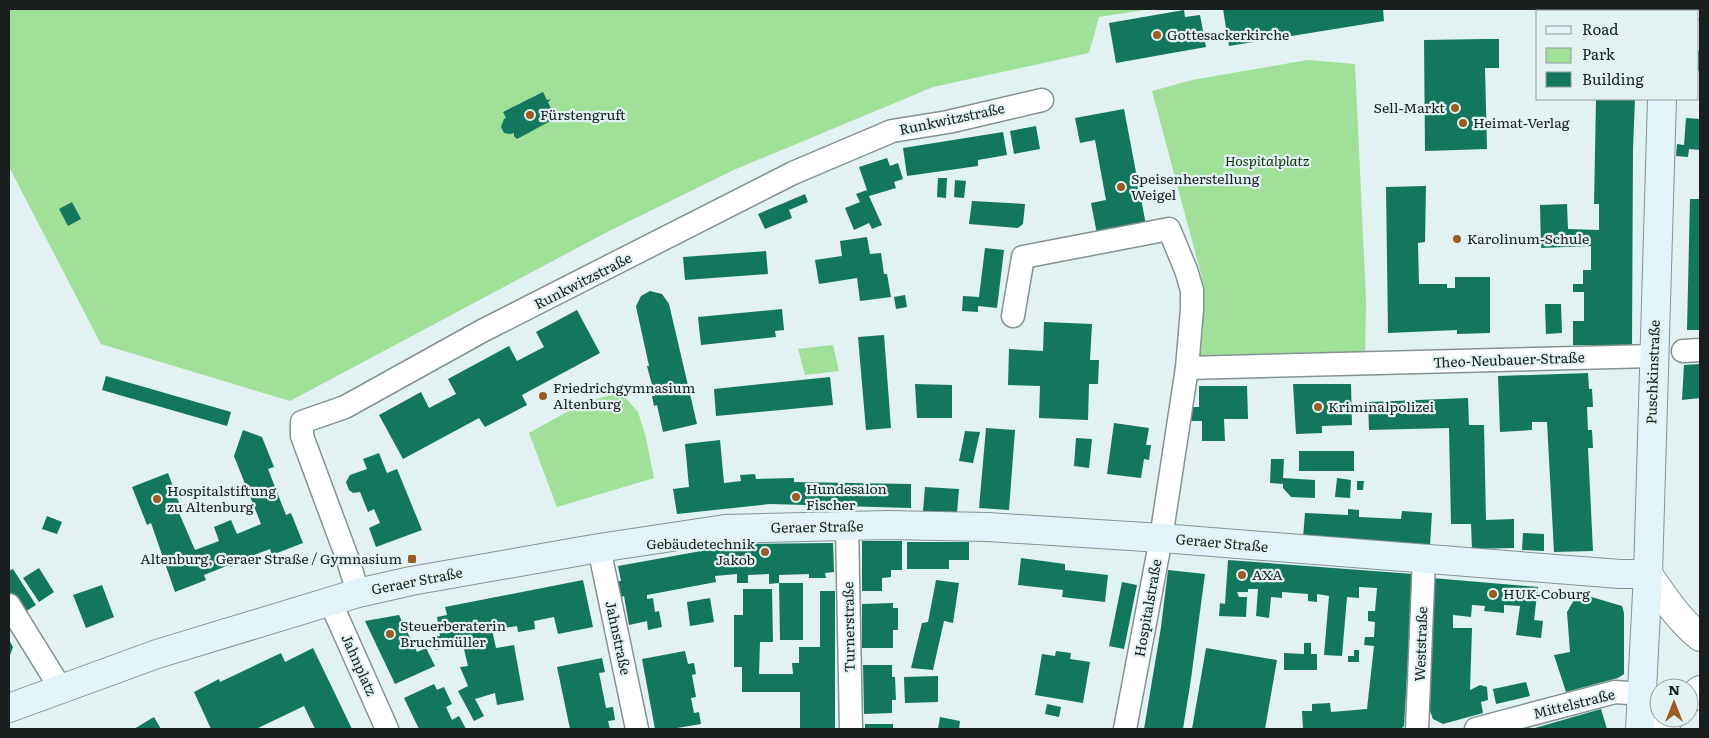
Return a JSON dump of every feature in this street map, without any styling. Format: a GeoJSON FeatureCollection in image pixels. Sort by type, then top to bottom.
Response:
{"type":"FeatureCollection","features":[{"type":"Feature","properties":{"kind":"main road","name":"Puschkinstraße"},"geometry":{"type":"LineString","coordinates":[[1640,729],[1646,645],[1662,100]]}},
{"type":"Feature","properties":{"kind":"main road","name":"Geraer Straße"},"geometry":{"type":"LineString","coordinates":[[9,708],[157,654],[358,594],[411,581],[599,548],[725,529],[847,526],[988,527],[1161,538],[1620,574],[1648,574]]}},
{"type":"Feature","properties":{"kind":"street","name":"Runkwitzstraße"},"geometry":{"type":"LineString","coordinates":[[358,594],[302,436],[302,422],[345,407],[482,331],[692,226],[793,173],[892,131],[948,122],[1042,100]]}},
{"type":"Feature","properties":{"kind":"street"},"geometry":{"type":"LineString","coordinates":[[1013,316],[1023,257],[1169,229],[1192,290],[1187,368]]}},
{"type":"Feature","properties":{"kind":"street","name":"Theo-Neubauer-Straße"},"geometry":{"type":"LineString","coordinates":[[1187,368],[1654,356]]}},
{"type":"Feature","properties":{"kind":"street","name":"Hospitalstraße"},"geometry":{"type":"LineString","coordinates":[[1125,729],[1161,538],[1187,368]]}},
{"type":"Feature","properties":{"kind":"street","name":"Turnerstraße"},"geometry":{"type":"LineString","coordinates":[[847,526],[851,729]]}},
{"type":"Feature","properties":{"kind":"street","name":"Jahnstraße"},"geometry":{"type":"LineString","coordinates":[[599,548],[637,729]]}},
{"type":"Feature","properties":{"kind":"street","name":"Weststraße"},"geometry":{"type":"LineString","coordinates":[[1417,729],[1424,559]]}},
{"type":"Feature","properties":{"kind":"street"},"geometry":{"type":"LineString","coordinates":[[1648,574],[1676,615],[1700,637]]}},
{"type":"Feature","properties":{"kind":"street","name":"Jahnplatz"},"geometry":{"type":"LineString","coordinates":[[330,601],[387,729]]}},
{"type":"Feature","properties":{"kind":"street"},"geometry":{"type":"LineString","coordinates":[[9,605],[61,689]]}},
{"type":"Feature","properties":{"kind":"street","name":"Mittelstraße"},"geometry":{"type":"LineString","coordinates":[[1476,729],[1615,692],[1643,694]]}},
{"type":"Feature","properties":{"kind":"green space"},"geometry":{"type":"Polygon","coordinates":[[[9,9],[1151,9],[1099,17],[1089,53],[933,87],[736,169],[609,231],[290,401],[101,344],[9,167],[9,9]]]}},
{"type":"Feature","properties":{"kind":"green space","name":"Hospitalplatz"},"geometry":{"type":"Polygon","coordinates":[[[1308,60],[1355,64],[1366,300],[1365,356],[1198,356],[1203,315],[1202,278],[1152,91],[1192,80],[1308,60]]]}},
{"type":"Feature","properties":{"kind":"green space"},"geometry":{"type":"Polygon","coordinates":[[[833,345],[839,371],[805,375],[798,349],[833,345]]]}},
{"type":"Feature","properties":{"kind":"green space"},"geometry":{"type":"Polygon","coordinates":[[[622,394],[638,412],[646,438],[654,478],[557,507],[529,433],[586,403],[622,394]]]}},
{"type":"Feature","properties":{"kind":"building"},"geometry":{"type":"Polygon","coordinates":[[[1223,9],[1383,9],[1384,21],[1229,46],[1223,9]]]}},
{"type":"Feature","properties":{"kind":"building"},"geometry":{"type":"Polygon","coordinates":[[[1590,9],[1637,9],[1637,10],[1590,9]]]}},
{"type":"Feature","properties":{"kind":"building","name":"Gottesackerkirche"},"geometry":{"type":"Polygon","coordinates":[[[1184,10],[1185,17],[1200,15],[1206,47],[1116,63],[1109,23],[1184,10]]]}},
{"type":"Feature","properties":{"kind":"building","name":"Sell-Markt"},"geometry":{"type":"Polygon","coordinates":[[[1499,39],[1499,68],[1485,68],[1487,149],[1425,151],[1424,40],[1499,39]]]}},
{"type":"Feature","properties":{"kind":"building"},"geometry":{"type":"Polygon","coordinates":[[[1699,51],[1700,51],[1699,71],[1699,51]]]}},
{"type":"Feature","properties":{"kind":"building","name":"Fürstengruft"},"geometry":{"type":"Polygon","coordinates":[[[543,92],[547,100],[551,99],[548,102],[556,119],[517,139],[514,133],[504,133],[501,127],[506,118],[503,112],[543,92]]]}},
{"type":"Feature","properties":{"kind":"building"},"geometry":{"type":"Polygon","coordinates":[[[1596,100],[1635,100],[1632,345],[1573,345],[1573,321],[1584,321],[1584,292],[1573,292],[1573,284],[1583,284],[1583,270],[1591,270],[1591,246],[1541,248],[1540,205],[1567,204],[1568,229],[1599,230],[1599,204],[1594,204],[1596,100]]]}},
{"type":"Feature","properties":{"kind":"building"},"geometry":{"type":"Polygon","coordinates":[[[1124,109],[1146,225],[1097,234],[1091,203],[1106,200],[1095,140],[1080,143],[1075,118],[1124,109]]]}},
{"type":"Feature","properties":{"kind":"building"},"geometry":{"type":"Polygon","coordinates":[[[1686,118],[1700,119],[1700,150],[1689,149],[1688,157],[1676,156],[1677,144],[1684,145],[1686,118]]]}},
{"type":"Feature","properties":{"kind":"building"},"geometry":{"type":"Polygon","coordinates":[[[1036,126],[1040,149],[1014,154],[1010,131],[1036,126]]]}},
{"type":"Feature","properties":{"kind":"building"},"geometry":{"type":"Polygon","coordinates":[[[1003,132],[1007,155],[978,160],[978,166],[907,176],[903,148],[1003,132]]]}},
{"type":"Feature","properties":{"kind":"building"},"geometry":{"type":"Polygon","coordinates":[[[887,158],[890,166],[898,163],[903,179],[894,182],[896,188],[869,196],[882,225],[872,229],[869,223],[854,230],[845,208],[860,202],[856,194],[867,190],[859,167],[887,158]]]}},
{"type":"Feature","properties":{"kind":"building"},"geometry":{"type":"Polygon","coordinates":[[[938,178],[947,178],[946,198],[937,197],[938,178]]]}},
{"type":"Feature","properties":{"kind":"building"},"geometry":{"type":"Polygon","coordinates":[[[955,180],[966,181],[964,198],[954,197],[955,180]]]}},
{"type":"Feature","properties":{"kind":"building"},"geometry":{"type":"Polygon","coordinates":[[[1426,186],[1425,242],[1418,243],[1419,284],[1447,284],[1447,288],[1455,288],[1455,277],[1490,277],[1490,333],[1457,334],[1457,330],[1388,333],[1386,187],[1426,186]]]}},
{"type":"Feature","properties":{"kind":"building"},"geometry":{"type":"Polygon","coordinates":[[[805,194],[808,202],[789,210],[792,218],[765,229],[758,214],[805,194]]]}},
{"type":"Feature","properties":{"kind":"building"},"geometry":{"type":"Polygon","coordinates":[[[1690,199],[1700,199],[1700,330],[1687,330],[1690,199]]]}},
{"type":"Feature","properties":{"kind":"building"},"geometry":{"type":"Polygon","coordinates":[[[972,201],[1025,204],[1023,224],[1018,228],[969,224],[972,201]]]}},
{"type":"Feature","properties":{"kind":"building"},"geometry":{"type":"Polygon","coordinates":[[[72,202],[81,219],[68,226],[59,209],[72,202]]]}},
{"type":"Feature","properties":{"kind":"building"},"geometry":{"type":"Polygon","coordinates":[[[867,237],[870,254],[881,253],[884,274],[887,274],[891,297],[860,301],[857,278],[819,284],[815,260],[842,256],[840,241],[867,237]]]}},
{"type":"Feature","properties":{"kind":"building"},"geometry":{"type":"Polygon","coordinates":[[[985,248],[1004,250],[997,308],[978,306],[978,312],[962,311],[963,296],[979,297],[985,248]]]}},
{"type":"Feature","properties":{"kind":"building"},"geometry":{"type":"Polygon","coordinates":[[[766,251],[768,274],[685,280],[683,257],[766,251]]]}},
{"type":"Feature","properties":{"kind":"building"},"geometry":{"type":"Polygon","coordinates":[[[650,291],[662,294],[669,304],[697,424],[663,432],[657,405],[654,406],[652,396],[655,396],[647,366],[649,366],[636,306],[641,296],[650,291]]]}},
{"type":"Feature","properties":{"kind":"building"},"geometry":{"type":"Polygon","coordinates":[[[905,295],[907,307],[896,309],[894,297],[905,295]]]}},
{"type":"Feature","properties":{"kind":"building"},"geometry":{"type":"Polygon","coordinates":[[[1545,304],[1561,304],[1562,333],[1546,334],[1545,304]]]}},
{"type":"Feature","properties":{"kind":"building"},"geometry":{"type":"Polygon","coordinates":[[[782,309],[784,330],[775,331],[776,337],[701,345],[698,317],[782,309]]]}},
{"type":"Feature","properties":{"kind":"building"},"geometry":{"type":"Polygon","coordinates":[[[577,310],[600,353],[522,395],[527,405],[485,427],[479,418],[403,459],[379,415],[421,392],[429,408],[456,394],[448,379],[509,346],[517,361],[544,347],[536,332],[577,310]]]}},
{"type":"Feature","properties":{"kind":"building"},"geometry":{"type":"Polygon","coordinates":[[[1044,322],[1092,324],[1090,360],[1099,360],[1098,384],[1089,384],[1088,420],[1039,418],[1040,386],[1008,385],[1009,349],[1043,351],[1044,322]]]}},
{"type":"Feature","properties":{"kind":"building"},"geometry":{"type":"Polygon","coordinates":[[[884,335],[891,428],[866,430],[858,337],[884,335]]]}},
{"type":"Feature","properties":{"kind":"building"},"geometry":{"type":"Polygon","coordinates":[[[1700,364],[1700,398],[1682,400],[1684,365],[1700,364]]]}},
{"type":"Feature","properties":{"kind":"building"},"geometry":{"type":"Polygon","coordinates":[[[1588,373],[1589,389],[1592,389],[1593,407],[1587,407],[1588,430],[1592,430],[1593,448],[1588,448],[1593,551],[1554,552],[1547,422],[1532,422],[1532,430],[1500,432],[1498,376],[1588,373]]]}},
{"type":"Feature","properties":{"kind":"building"},"geometry":{"type":"Polygon","coordinates":[[[106,376],[231,412],[227,426],[102,390],[106,376]]]}},
{"type":"Feature","properties":{"kind":"building"},"geometry":{"type":"Polygon","coordinates":[[[830,377],[833,405],[716,416],[714,389],[830,377]]]}},
{"type":"Feature","properties":{"kind":"building"},"geometry":{"type":"Polygon","coordinates":[[[915,384],[952,385],[952,418],[917,418],[915,384]]]}},
{"type":"Feature","properties":{"kind":"building"},"geometry":{"type":"Polygon","coordinates":[[[1293,384],[1351,384],[1352,425],[1322,426],[1322,433],[1296,434],[1293,384]]]}},
{"type":"Feature","properties":{"kind":"building"},"geometry":{"type":"Polygon","coordinates":[[[1199,386],[1247,386],[1248,419],[1224,419],[1225,441],[1202,441],[1202,421],[1191,421],[1193,407],[1199,407],[1199,386]]]}},
{"type":"Feature","properties":{"kind":"building"},"geometry":{"type":"Polygon","coordinates":[[[1468,398],[1469,425],[1484,425],[1486,520],[1514,519],[1514,548],[1472,549],[1471,524],[1451,524],[1449,428],[1369,430],[1368,402],[1468,398]]]}},
{"type":"Feature","properties":{"kind":"building"},"geometry":{"type":"Polygon","coordinates":[[[1114,423],[1149,428],[1146,445],[1151,445],[1149,460],[1144,459],[1141,478],[1107,474],[1114,423]]]}},
{"type":"Feature","properties":{"kind":"building"},"geometry":{"type":"Polygon","coordinates":[[[986,428],[1015,430],[1009,510],[979,508],[986,428]]]}},
{"type":"Feature","properties":{"kind":"building","name":"Hospitalstiftung zu Altenburg"},"geometry":{"type":"Polygon","coordinates":[[[243,430],[262,437],[274,467],[268,469],[286,515],[291,513],[303,543],[272,555],[270,549],[246,558],[247,561],[230,567],[229,565],[204,575],[206,580],[175,592],[151,523],[147,525],[132,487],[168,473],[182,511],[179,513],[195,550],[219,541],[214,527],[231,520],[237,534],[261,524],[234,456],[243,430]]]}},
{"type":"Feature","properties":{"kind":"building"},"geometry":{"type":"Polygon","coordinates":[[[965,431],[980,432],[973,463],[959,461],[965,431]]]}},
{"type":"Feature","properties":{"kind":"building"},"geometry":{"type":"Polygon","coordinates":[[[1076,438],[1092,439],[1089,468],[1074,466],[1076,438]]]}},
{"type":"Feature","properties":{"kind":"building"},"geometry":{"type":"Polygon","coordinates":[[[720,440],[724,483],[741,481],[740,475],[755,474],[756,479],[794,478],[794,482],[911,484],[911,508],[770,504],[677,514],[673,489],[689,487],[685,444],[720,440]]]}},
{"type":"Feature","properties":{"kind":"building"},"geometry":{"type":"Polygon","coordinates":[[[1299,451],[1354,451],[1354,471],[1299,471],[1299,451]]]}},
{"type":"Feature","properties":{"kind":"building"},"geometry":{"type":"Polygon","coordinates":[[[379,453],[387,473],[397,469],[422,530],[376,547],[369,528],[380,523],[374,509],[368,512],[360,492],[353,493],[349,490],[346,482],[350,475],[367,469],[363,459],[379,453]]]}},
{"type":"Feature","properties":{"kind":"building"},"geometry":{"type":"Polygon","coordinates":[[[1271,459],[1284,459],[1283,478],[1315,480],[1315,498],[1291,497],[1283,488],[1283,484],[1270,483],[1271,459]]]}},
{"type":"Feature","properties":{"kind":"building"},"geometry":{"type":"Polygon","coordinates":[[[1337,478],[1351,480],[1350,498],[1335,497],[1337,478]]]}},
{"type":"Feature","properties":{"kind":"building"},"geometry":{"type":"Polygon","coordinates":[[[1357,481],[1364,481],[1363,490],[1357,490],[1357,481]]]}},
{"type":"Feature","properties":{"kind":"building"},"geometry":{"type":"Polygon","coordinates":[[[925,487],[959,489],[957,513],[923,511],[925,487]]]}},
{"type":"Feature","properties":{"kind":"building"},"geometry":{"type":"Polygon","coordinates":[[[1348,509],[1359,510],[1359,517],[1401,519],[1402,511],[1432,513],[1430,545],[1303,538],[1305,513],[1348,515],[1348,509]]]}},
{"type":"Feature","properties":{"kind":"building"},"geometry":{"type":"Polygon","coordinates":[[[47,516],[62,522],[57,534],[42,529],[47,516]]]}},
{"type":"Feature","properties":{"kind":"building"},"geometry":{"type":"Polygon","coordinates":[[[1523,533],[1544,534],[1544,551],[1522,550],[1523,533]]]}},
{"type":"Feature","properties":{"kind":"building"},"geometry":{"type":"Polygon","coordinates":[[[862,541],[902,541],[902,570],[891,570],[891,577],[882,578],[882,591],[862,591],[862,541]]]}},
{"type":"Feature","properties":{"kind":"building"},"geometry":{"type":"Polygon","coordinates":[[[907,542],[969,542],[969,560],[949,560],[949,569],[907,569],[907,542]]]}},
{"type":"Feature","properties":{"kind":"building"},"geometry":{"type":"Polygon","coordinates":[[[833,543],[834,572],[825,573],[826,578],[809,578],[809,574],[779,575],[779,583],[769,584],[769,574],[748,575],[748,583],[737,583],[737,574],[715,576],[716,582],[647,595],[647,599],[653,598],[655,612],[659,611],[662,627],[648,630],[647,621],[629,625],[624,596],[621,597],[618,581],[621,581],[618,566],[740,544],[833,543]]]}},
{"type":"Feature","properties":{"kind":"building"},"geometry":{"type":"Polygon","coordinates":[[[1021,558],[1065,564],[1065,570],[1108,575],[1105,602],[1062,597],[1063,590],[1018,585],[1021,558]]]}},
{"type":"Feature","properties":{"kind":"building"},"geometry":{"type":"Polygon","coordinates":[[[1228,560],[1413,574],[1404,726],[1401,729],[1303,729],[1302,711],[1312,711],[1312,704],[1330,703],[1331,712],[1367,709],[1374,646],[1364,645],[1365,637],[1374,637],[1375,622],[1368,621],[1368,611],[1375,611],[1377,588],[1359,587],[1359,598],[1347,597],[1342,656],[1324,655],[1329,596],[1317,594],[1317,602],[1308,601],[1308,594],[1282,592],[1282,598],[1271,597],[1269,618],[1256,616],[1258,589],[1248,589],[1248,592],[1237,592],[1239,597],[1247,597],[1246,617],[1219,616],[1220,603],[1225,604],[1228,560]]]}},
{"type":"Feature","properties":{"kind":"building"},"geometry":{"type":"Polygon","coordinates":[[[39,568],[54,592],[39,602],[23,578],[39,568]]]}},
{"type":"Feature","properties":{"kind":"building"},"geometry":{"type":"Polygon","coordinates":[[[13,569],[36,605],[20,615],[9,596],[9,571],[13,569]]]}},
{"type":"Feature","properties":{"kind":"building"},"geometry":{"type":"Polygon","coordinates":[[[1168,570],[1205,574],[1191,679],[1183,729],[1144,729],[1161,627],[1168,570]]]}},
{"type":"Feature","properties":{"kind":"building"},"geometry":{"type":"Polygon","coordinates":[[[1432,578],[1538,587],[1534,620],[1543,621],[1541,638],[1516,635],[1520,606],[1504,605],[1504,613],[1484,611],[1485,606],[1472,605],[1471,617],[1453,615],[1453,628],[1472,628],[1470,690],[1480,685],[1487,687],[1488,700],[1481,702],[1483,713],[1443,724],[1433,719],[1428,706],[1432,578]]]}},
{"type":"Feature","properties":{"kind":"building"},"geometry":{"type":"Polygon","coordinates":[[[583,580],[593,627],[558,634],[554,617],[534,621],[535,629],[518,632],[517,626],[492,630],[496,648],[514,645],[524,700],[497,705],[495,693],[475,699],[484,716],[474,721],[458,691],[468,686],[460,667],[468,666],[463,645],[435,650],[433,637],[440,636],[437,617],[447,615],[445,607],[583,580]]]}},
{"type":"Feature","properties":{"kind":"building"},"geometry":{"type":"Polygon","coordinates":[[[936,580],[959,583],[953,623],[944,621],[933,670],[911,668],[922,623],[928,622],[936,580]]]}},
{"type":"Feature","properties":{"kind":"building"},"geometry":{"type":"Polygon","coordinates":[[[1122,582],[1137,585],[1124,649],[1109,646],[1122,582]]]}},
{"type":"Feature","properties":{"kind":"building"},"geometry":{"type":"Polygon","coordinates":[[[779,583],[803,583],[803,640],[780,640],[779,583]]]}},
{"type":"Feature","properties":{"kind":"building"},"geometry":{"type":"Polygon","coordinates":[[[102,585],[114,617],[86,628],[73,595],[102,585]]]}},
{"type":"Feature","properties":{"kind":"building"},"geometry":{"type":"Polygon","coordinates":[[[743,589],[772,589],[773,642],[760,642],[759,674],[793,674],[792,663],[799,663],[799,647],[820,647],[820,591],[835,591],[835,729],[800,729],[800,692],[742,692],[742,667],[734,667],[734,615],[743,615],[743,589]]]}},
{"type":"Feature","properties":{"kind":"building"},"geometry":{"type":"Polygon","coordinates":[[[1578,593],[1622,606],[1624,613],[1624,674],[1618,678],[1566,692],[1554,655],[1570,652],[1567,612],[1578,593]]]}},
{"type":"Feature","properties":{"kind":"building"},"geometry":{"type":"Polygon","coordinates":[[[710,598],[714,622],[690,626],[687,602],[710,598]]]}},
{"type":"Feature","properties":{"kind":"building"},"geometry":{"type":"Polygon","coordinates":[[[893,603],[893,608],[898,608],[898,630],[893,630],[893,648],[862,648],[862,604],[893,603]]]}},
{"type":"Feature","properties":{"kind":"building"},"geometry":{"type":"Polygon","coordinates":[[[399,615],[417,652],[426,648],[435,666],[395,684],[365,621],[399,615]]]}},
{"type":"Feature","properties":{"kind":"building"},"geometry":{"type":"Polygon","coordinates":[[[9,640],[13,647],[9,658],[9,640]]]}},
{"type":"Feature","properties":{"kind":"building"},"geometry":{"type":"Polygon","coordinates":[[[1304,643],[1311,643],[1311,654],[1317,654],[1317,670],[1284,670],[1284,653],[1304,654],[1304,643]]]}},
{"type":"Feature","properties":{"kind":"building"},"geometry":{"type":"Polygon","coordinates":[[[313,648],[352,729],[315,729],[304,706],[256,729],[211,729],[194,692],[219,679],[220,682],[281,653],[285,662],[313,648]]]}},
{"type":"Feature","properties":{"kind":"building"},"geometry":{"type":"Polygon","coordinates":[[[1206,648],[1277,660],[1265,729],[1192,729],[1206,648]]]}},
{"type":"Feature","properties":{"kind":"building"},"geometry":{"type":"Polygon","coordinates":[[[1354,650],[1359,650],[1359,662],[1348,662],[1348,656],[1354,656],[1354,650]]]}},
{"type":"Feature","properties":{"kind":"building"},"geometry":{"type":"Polygon","coordinates":[[[685,651],[688,664],[694,663],[696,674],[692,675],[696,697],[691,698],[694,713],[699,712],[701,724],[671,729],[655,729],[642,659],[685,651]]]}},
{"type":"Feature","properties":{"kind":"building"},"geometry":{"type":"Polygon","coordinates":[[[1056,651],[1071,653],[1070,659],[1090,662],[1083,703],[1035,695],[1042,654],[1055,656],[1056,651]]]}},
{"type":"Feature","properties":{"kind":"building"},"geometry":{"type":"Polygon","coordinates":[[[602,658],[605,672],[599,673],[606,708],[613,707],[615,720],[608,721],[610,729],[570,729],[557,667],[602,658]]]}},
{"type":"Feature","properties":{"kind":"building"},"geometry":{"type":"Polygon","coordinates":[[[863,665],[892,665],[892,677],[895,677],[896,700],[892,700],[892,713],[864,714],[863,665]]]}},
{"type":"Feature","properties":{"kind":"building"},"geometry":{"type":"Polygon","coordinates":[[[938,676],[938,702],[905,703],[904,677],[938,676]]]}},
{"type":"Feature","properties":{"kind":"building"},"geometry":{"type":"Polygon","coordinates":[[[1526,682],[1530,696],[1496,704],[1493,689],[1526,682]]]}},
{"type":"Feature","properties":{"kind":"building"},"geometry":{"type":"Polygon","coordinates":[[[434,684],[437,690],[444,687],[452,704],[446,707],[452,720],[459,716],[466,729],[419,729],[404,698],[434,684]]]}},
{"type":"Feature","properties":{"kind":"building"},"geometry":{"type":"Polygon","coordinates":[[[1047,704],[1061,707],[1059,717],[1045,714],[1047,704]]]}},
{"type":"Feature","properties":{"kind":"building"},"geometry":{"type":"Polygon","coordinates":[[[1601,709],[1607,729],[1535,728],[1601,709]]]}},
{"type":"Feature","properties":{"kind":"building"},"geometry":{"type":"Polygon","coordinates":[[[154,717],[161,729],[134,729],[154,717]]]}},
{"type":"Feature","properties":{"kind":"building"},"geometry":{"type":"Polygon","coordinates":[[[940,717],[960,721],[959,729],[938,729],[940,717]]]}},
{"type":"Feature","properties":{"kind":"building"},"geometry":{"type":"Polygon","coordinates":[[[865,724],[893,724],[893,729],[865,729],[865,724]]]}},
{"type":"Feature","properties":{"kind":"place","name":"Gottesackerkirche"},"geometry":{"type":"Point","coordinates":[1157,35]}},
{"type":"Feature","properties":{"kind":"place","name":"Sell-Markt"},"geometry":{"type":"Point","coordinates":[1455,108]}},
{"type":"Feature","properties":{"kind":"place","name":"Fürstengruft"},"geometry":{"type":"Point","coordinates":[530,115]}},
{"type":"Feature","properties":{"kind":"place","name":"Heimat-Verlag"},"geometry":{"type":"Point","coordinates":[1463,123]}},
{"type":"Feature","properties":{"kind":"place","name":"Speisenherstellung Weigel"},"geometry":{"type":"Point","coordinates":[1121,187]}},
{"type":"Feature","properties":{"kind":"place","name":"Karolinum-Schule"},"geometry":{"type":"Point","coordinates":[1457,239]}},
{"type":"Feature","properties":{"kind":"place","name":"Friedrichgymnasium Altenburg"},"geometry":{"type":"Point","coordinates":[543,396]}},
{"type":"Feature","properties":{"kind":"place","name":"Kriminalpolizei"},"geometry":{"type":"Point","coordinates":[1318,407]}},
{"type":"Feature","properties":{"kind":"place","name":"Hundesalon Fischer"},"geometry":{"type":"Point","coordinates":[796,497]}},
{"type":"Feature","properties":{"kind":"place","name":"Hospitalstiftung zu Altenburg"},"geometry":{"type":"Point","coordinates":[157,499]}},
{"type":"Feature","properties":{"kind":"place","name":"Gebäudetechnik Jakob"},"geometry":{"type":"Point","coordinates":[765,552]}},
{"type":"Feature","properties":{"kind":"place","name":"Altenburg, Geraer Straße / Gymnasium"},"geometry":{"type":"Point","coordinates":[412,559]}},
{"type":"Feature","properties":{"kind":"place","name":"AXA"},"geometry":{"type":"Point","coordinates":[1242,575]}},
{"type":"Feature","properties":{"kind":"place","name":"HUK-Coburg"},"geometry":{"type":"Point","coordinates":[1493,594]}},
{"type":"Feature","properties":{"kind":"place","name":"Steuerberaterin Bruchmüller"},"geometry":{"type":"Point","coordinates":[390,634]}}]}
